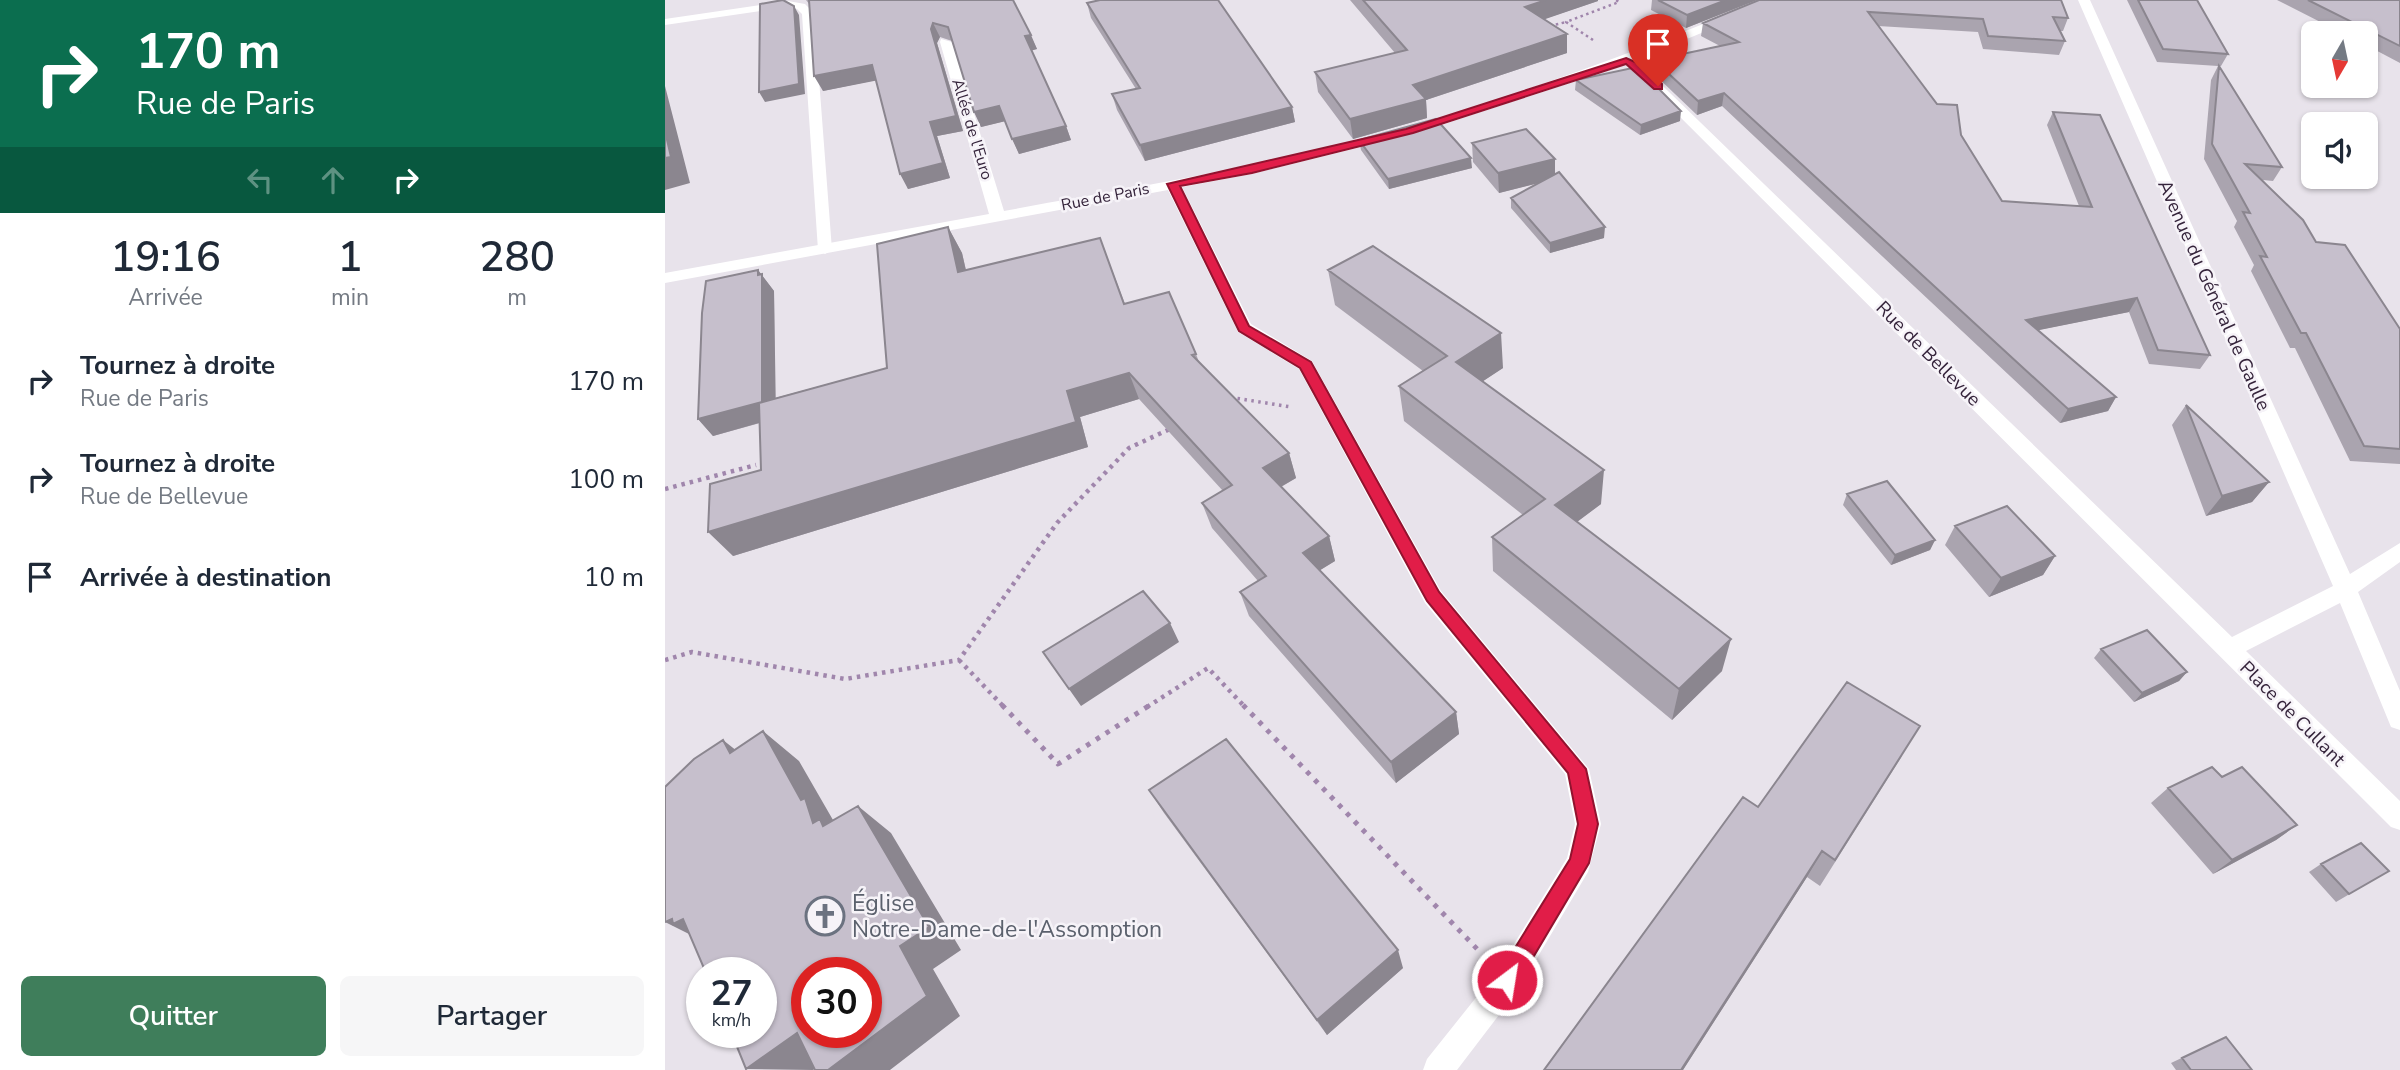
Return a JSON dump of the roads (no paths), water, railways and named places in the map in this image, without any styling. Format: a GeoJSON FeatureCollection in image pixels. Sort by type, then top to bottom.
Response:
{"type":"FeatureCollection","features":[{"type":"Feature","properties":{"kind":"street","name":"Rue de Paris"},"geometry":{"type":"LineString","coordinates":[[666,281],[1252,170],[1409,131],[1626,61],[1775,0]]}},
{"type":"Feature","properties":{"kind":"street","name":"Avenue du Général de Gaulle"},"geometry":{"type":"LineString","coordinates":[[2084,0],[2346,590]]}},
{"type":"Feature","properties":{"kind":"street","name":"Allée de l'Euro"},"geometry":{"type":"LineString","coordinates":[[946,42],[998,217]]}},
{"type":"Feature","properties":{"kind":"street","name":"Rue de Bellevue"},"geometry":{"type":"LineString","coordinates":[[1626,61],[1639,67],[2229,649]]}},
{"type":"Feature","properties":{"kind":"street"},"geometry":{"type":"LineString","coordinates":[[1173,184],[1244,328],[1306,365],[1433,597],[1577,769],[1588,824],[1579,863],[1507,980],[1438,1070]]}},
{"type":"Feature","properties":{"kind":"street","name":"Place de Cullant"},"geometry":{"type":"LineString","coordinates":[[2400,551],[2366,572],[2346,590],[2229,649],[2400,818]]}},
{"type":"Feature","properties":{"kind":"street"},"geometry":{"type":"LineString","coordinates":[[2346,590],[2400,719]]}},
{"type":"Feature","properties":{"kind":"lane"},"geometry":{"type":"LineString","coordinates":[[665,22],[788,4],[801,6],[808,13],[825,250]]}},
{"type":"Feature","properties":{"kind":"place","name":"Église Notre-Dame-de-l'Assomption"},"geometry":{"type":"Point","coordinates":[825,916]}}]}
